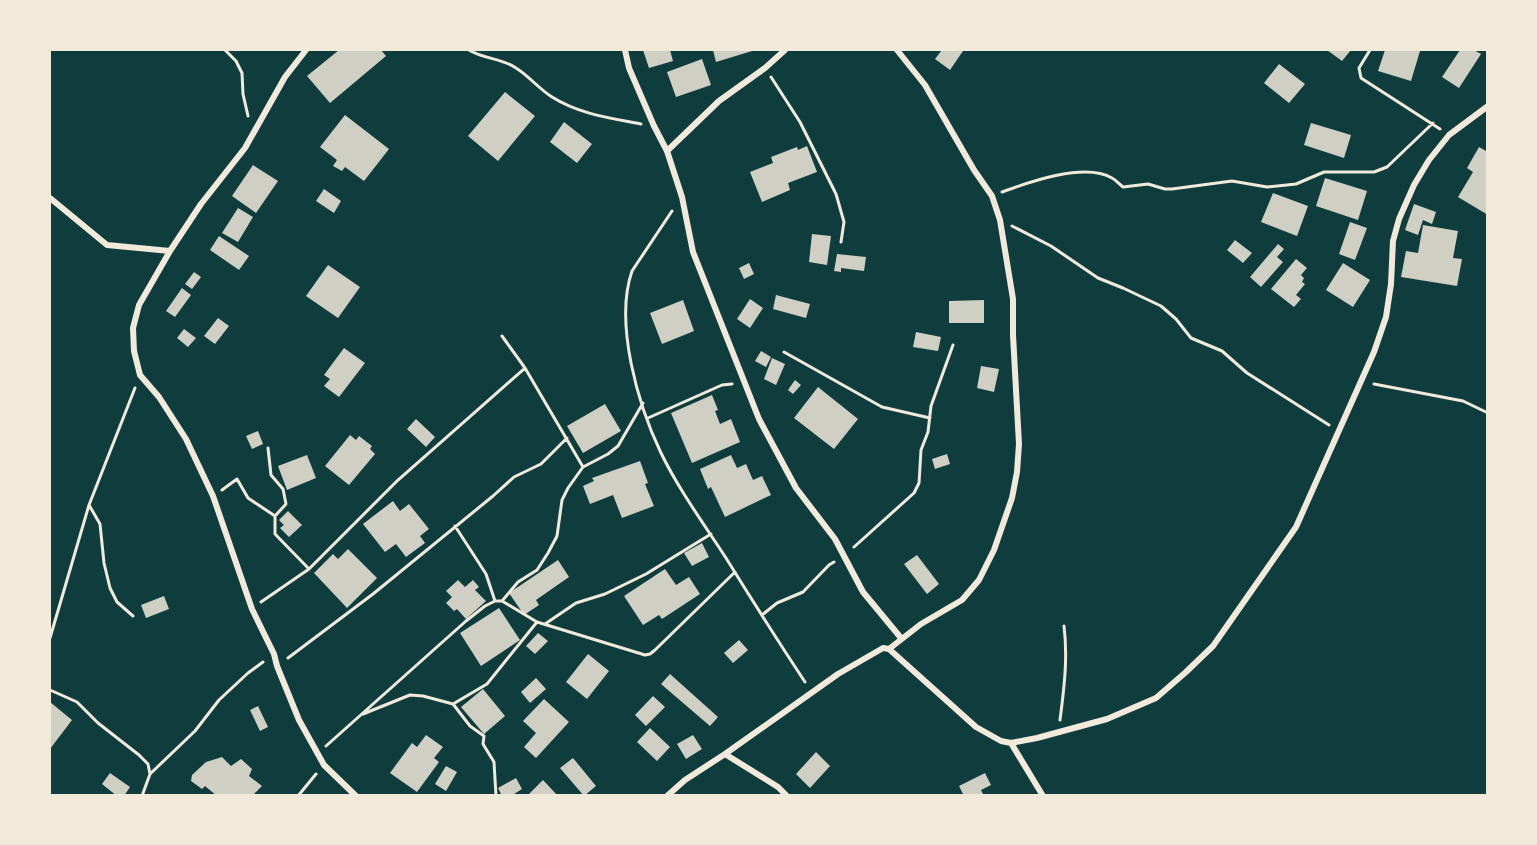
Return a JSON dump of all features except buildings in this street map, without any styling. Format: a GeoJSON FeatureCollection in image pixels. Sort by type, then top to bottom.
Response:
{"type":"FeatureCollection","features":[{"type":"Feature","properties":{"kind":"street"},"geometry":{"type":"LineString","coordinates":[[306,50],[285,77],[252,135],[170,251],[139,305],[133,328],[134,351],[140,375],[159,397],[186,439],[213,496],[252,609],[274,654],[299,720],[324,765],[356,795]]}},
{"type":"Feature","properties":{"kind":"street"},"geometry":{"type":"LineString","coordinates":[[625,50],[629,68],[667,151],[682,197],[693,252],[759,419],[796,488],[836,539],[863,592],[902,638]]}},
{"type":"Feature","properties":{"kind":"street"},"geometry":{"type":"LineString","coordinates":[[667,151],[719,101],[765,68],[785,50]]}},
{"type":"Feature","properties":{"kind":"street"},"geometry":{"type":"LineString","coordinates":[[890,649],[921,624],[962,600],[979,580],[990,559],[1012,498],[1019,444],[1013,298],[1000,220],[992,196],[974,170],[925,85],[897,50]]}},
{"type":"Feature","properties":{"kind":"street"},"geometry":{"type":"LineString","coordinates":[[667,795],[685,780],[812,693],[883,648],[890,649],[976,727],[1001,741],[1011,743],[1107,719],[1156,698],[1213,646],[1296,527],[1361,382],[1386,317],[1391,284],[1393,241],[1399,219],[1414,185],[1429,160],[1449,135],[1488,106]]}},
{"type":"Feature","properties":{"kind":"street"},"geometry":{"type":"LineString","coordinates":[[50,198],[106,245],[170,251]]}},
{"type":"Feature","properties":{"kind":"street"},"geometry":{"type":"LineString","coordinates":[[1011,743],[1044,795]]}},
{"type":"Feature","properties":{"kind":"street"},"geometry":{"type":"LineString","coordinates":[[725,754],[788,795]]}},
{"type":"Feature","properties":{"kind":"path"},"geometry":{"type":"LineString","coordinates":[[225,50],[236,61],[242,73],[243,94],[252,135]]}},
{"type":"Feature","properties":{"kind":"path"},"geometry":{"type":"LineString","coordinates":[[469,50],[500,59],[517,68],[553,98],[572,107],[604,118],[654,126]]}},
{"type":"Feature","properties":{"kind":"path"},"geometry":{"type":"LineString","coordinates":[[1370,50],[1359,68],[1361,78],[1449,135]]}},
{"type":"Feature","properties":{"kind":"path"},"geometry":{"type":"LineString","coordinates":[[765,68],[800,122],[836,194],[844,222],[841,242]]}},
{"type":"Feature","properties":{"kind":"path"},"geometry":{"type":"LineString","coordinates":[[992,196],[1040,178],[1067,174],[1091,173],[1111,177],[1123,187],[1148,184],[1165,189],[1232,181],[1267,187],[1296,184],[1324,172],[1374,172],[1387,167],[1433,123]]}},
{"type":"Feature","properties":{"kind":"path"},"geometry":{"type":"LineString","coordinates":[[682,197],[632,271],[627,290],[627,331],[632,368],[661,453],[812,693]]}},
{"type":"Feature","properties":{"kind":"path"},"geometry":{"type":"LineString","coordinates":[[1000,220],[1051,246],[1098,278],[1161,306],[1176,319],[1191,338],[1222,351],[1247,373],[1338,431]]}},
{"type":"Feature","properties":{"kind":"path"},"geometry":{"type":"LineString","coordinates":[[502,336],[525,368],[583,467]]}},
{"type":"Feature","properties":{"kind":"path"},"geometry":{"type":"LineString","coordinates":[[762,615],[777,603],[803,592],[829,565],[844,557],[914,492],[919,483],[921,450],[931,406],[953,345]]}},
{"type":"Feature","properties":{"kind":"path"},"geometry":{"type":"LineString","coordinates":[[784,352],[882,407],[930,418]]}},
{"type":"Feature","properties":{"kind":"path"},"geometry":{"type":"LineString","coordinates":[[252,609],[309,569],[399,480],[525,368]]}},
{"type":"Feature","properties":{"kind":"path"},"geometry":{"type":"LineString","coordinates":[[50,638],[89,505],[140,375]]}},
{"type":"Feature","properties":{"kind":"path"},"geometry":{"type":"LineString","coordinates":[[1361,382],[1463,401],[1488,413]]}},
{"type":"Feature","properties":{"kind":"path"},"geometry":{"type":"LineString","coordinates":[[648,418],[722,385],[746,385]]}},
{"type":"Feature","properties":{"kind":"path"},"geometry":{"type":"LineString","coordinates":[[502,601],[518,582],[537,570],[548,553],[557,536],[562,500],[583,467],[618,446],[643,403]]}},
{"type":"Feature","properties":{"kind":"path"},"geometry":{"type":"LineString","coordinates":[[277,666],[373,594],[514,477],[541,464],[567,438]]}},
{"type":"Feature","properties":{"kind":"path"},"geometry":{"type":"LineString","coordinates":[[268,448],[271,475],[283,489],[286,504],[275,516],[275,534],[309,569]]}},
{"type":"Feature","properties":{"kind":"path"},"geometry":{"type":"LineString","coordinates":[[213,496],[237,479],[248,498],[275,516]]}},
{"type":"Feature","properties":{"kind":"path"},"geometry":{"type":"LineString","coordinates":[[89,505],[100,524],[104,563],[111,588],[117,602],[133,616]]}},
{"type":"Feature","properties":{"kind":"path"},"geometry":{"type":"LineString","coordinates":[[454,526],[486,574],[495,601]]}},
{"type":"Feature","properties":{"kind":"path"},"geometry":{"type":"LineString","coordinates":[[545,624],[576,603],[605,594],[646,574],[711,534]]}},
{"type":"Feature","properties":{"kind":"path"},"geometry":{"type":"LineString","coordinates":[[318,754],[466,621],[484,606],[495,601],[502,601],[537,622],[622,647],[638,654],[650,654],[735,572]]}},
{"type":"Feature","properties":{"kind":"path"},"geometry":{"type":"LineString","coordinates":[[453,704],[487,684],[537,622]]}},
{"type":"Feature","properties":{"kind":"path"},"geometry":{"type":"LineString","coordinates":[[1058,732],[1065,681],[1064,626]]}},
{"type":"Feature","properties":{"kind":"path"},"geometry":{"type":"LineString","coordinates":[[142,795],[150,774],[195,731],[219,700],[248,673],[274,654]]}},
{"type":"Feature","properties":{"kind":"path"},"geometry":{"type":"LineString","coordinates":[[50,690],[77,702],[98,723],[139,754],[148,764],[150,774]]}},
{"type":"Feature","properties":{"kind":"path"},"geometry":{"type":"LineString","coordinates":[[362,715],[410,695],[453,704],[470,726],[484,736],[483,744],[494,762],[496,795]]}},
{"type":"Feature","properties":{"kind":"path"},"geometry":{"type":"LineString","coordinates":[[298,795],[324,765]]}}]}
